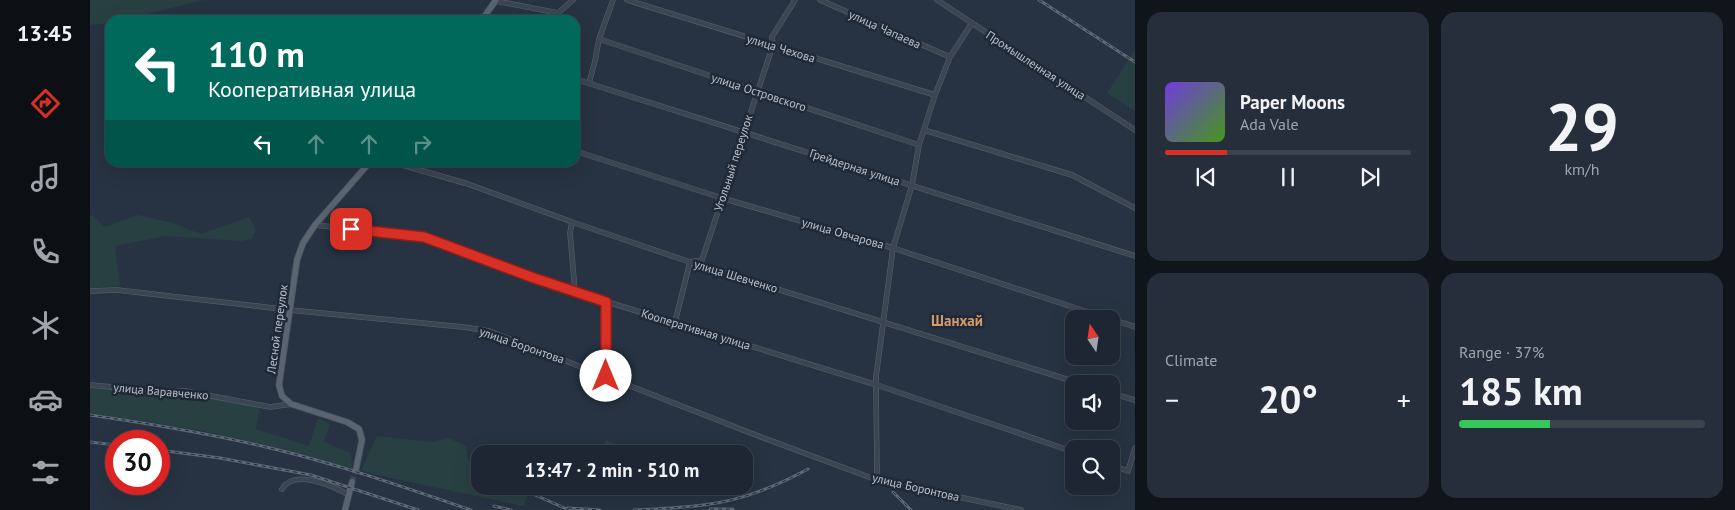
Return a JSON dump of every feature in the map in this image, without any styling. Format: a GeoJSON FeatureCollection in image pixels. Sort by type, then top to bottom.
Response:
{"type":"FeatureCollection","features":[{"type":"Feature","properties":{"kind":"main road"},"geometry":{"type":"LineString","coordinates":[[486,15],[496,0]]}},
{"type":"Feature","properties":{"kind":"main road","name":"Лесной переулок"},"geometry":{"type":"LineString","coordinates":[[291,404],[282,396],[279,385],[297,260],[303,243],[315,225],[366,167]]}},
{"type":"Feature","properties":{"kind":"main road"},"geometry":{"type":"LineString","coordinates":[[291,404],[347,422],[359,429],[362,440],[356,469]]}},
{"type":"Feature","properties":{"kind":"main road"},"geometry":{"type":"LineString","coordinates":[[345,510],[352,482]]}},
{"type":"Feature","properties":{"kind":"street"},"geometry":{"type":"LineString","coordinates":[[496,0],[558,13],[573,0]]}},
{"type":"Feature","properties":{"kind":"street"},"geometry":{"type":"LineString","coordinates":[[589,83],[599,39],[613,0]]}},
{"type":"Feature","properties":{"kind":"street","name":"улица Чехова"},"geometry":{"type":"LineString","coordinates":[[627,0],[934,95]]}},
{"type":"Feature","properties":{"kind":"street","name":"Угольный переулок"},"geometry":{"type":"LineString","coordinates":[[690,262],[702,260],[773,45],[772,37],[796,0]]}},
{"type":"Feature","properties":{"kind":"street","name":"улица Чапаева"},"geometry":{"type":"LineString","coordinates":[[820,0],[950,57]]}},
{"type":"Feature","properties":{"kind":"street","name":"Промышленная улица"},"geometry":{"type":"LineString","coordinates":[[937,0],[1135,130]]}},
{"type":"Feature","properties":{"kind":"street"},"geometry":{"type":"LineString","coordinates":[[877,480],[876,376],[893,248],[912,185],[919,145],[934,95],[950,57],[972,23]]}},
{"type":"Feature","properties":{"kind":"street","name":"улица Островского"},"geometry":{"type":"LineString","coordinates":[[599,39],[919,145]]}},
{"type":"Feature","properties":{"kind":"street","name":"Грейдерная улица"},"geometry":{"type":"LineString","coordinates":[[580,80],[1135,256]]}},
{"type":"Feature","properties":{"kind":"street"},"geometry":{"type":"LineString","coordinates":[[924,130],[1072,175],[1135,208]]}},
{"type":"Feature","properties":{"kind":"street","name":"улица Овчарова"},"geometry":{"type":"LineString","coordinates":[[580,152],[722,198],[893,248],[1082,310]]}},
{"type":"Feature","properties":{"kind":"street","name":"улица Шевченко"},"geometry":{"type":"LineString","coordinates":[[409,167],[468,184],[690,262],[1065,379]]}},
{"type":"Feature","properties":{"kind":"street"},"geometry":{"type":"LineString","coordinates":[[572,222],[570,233],[575,292]]}},
{"type":"Feature","properties":{"kind":"street","name":"Кооперативная улица"},"geometry":{"type":"LineString","coordinates":[[315,225],[424,237],[575,292],[877,385],[1065,449]]}},
{"type":"Feature","properties":{"kind":"street"},"geometry":{"type":"LineString","coordinates":[[675,322],[690,262]]}},
{"type":"Feature","properties":{"kind":"street","name":"улица Боронтова"},"geometry":{"type":"LineString","coordinates":[[90,292],[117,290],[489,331],[877,480],[1021,510]]}},
{"type":"Feature","properties":{"kind":"street"},"geometry":{"type":"LineString","coordinates":[[606,302],[606,376]]}},
{"type":"Feature","properties":{"kind":"street","name":"улица Овчарова"},"geometry":{"type":"LineString","coordinates":[[1120,322],[1135,327]]}},
{"type":"Feature","properties":{"kind":"street","name":"улица Варавченко"},"geometry":{"type":"LineString","coordinates":[[90,385],[185,390],[270,407],[291,404]]}},
{"type":"Feature","properties":{"kind":"street"},"geometry":{"type":"LineString","coordinates":[[1120,396],[1135,400]]}},
{"type":"Feature","properties":{"kind":"street"},"geometry":{"type":"LineString","coordinates":[[1120,468],[1128,471],[1135,448]]}},
{"type":"Feature","properties":{"kind":"street"},"geometry":{"type":"LineString","coordinates":[[282,489],[290,481],[303,480],[324,482],[349,495]]}},
{"type":"Feature","properties":{"kind":"green space"},"geometry":{"type":"Polygon","coordinates":[[[90,0],[204,0],[145,15],[105,15],[105,24],[90,25],[90,0]]]}},
{"type":"Feature","properties":{"kind":"green space"},"geometry":{"type":"Polygon","coordinates":[[[1135,50],[1135,111],[1107,93],[1135,50]]]}},
{"type":"Feature","properties":{"kind":"green space"},"geometry":{"type":"Polygon","coordinates":[[[93,215],[104,227],[138,215],[173,223],[201,234],[249,217],[256,230],[252,239],[241,241],[165,236],[115,246],[120,286],[90,288],[90,216],[93,215]]]}},
{"type":"Feature","properties":{"kind":"green space"},"geometry":{"type":"Polygon","coordinates":[[[90,385],[185,391],[260,404],[256,429],[309,446],[318,418],[330,424],[324,442],[351,453],[352,469],[204,431],[90,413],[90,385]]]}},
{"type":"Feature","properties":{"kind":"green space"},"geometry":{"type":"Polygon","coordinates":[[[377,436],[433,442],[448,438],[466,446],[468,460],[471,462],[471,495],[377,475],[361,470],[377,436]]]}},
{"type":"Feature","properties":{"kind":"green space"},"geometry":{"type":"Polygon","coordinates":[[[606,440],[618,445],[604,445],[606,440]]]}},
{"type":"Feature","properties":{"kind":"green space"},"geometry":{"type":"Polygon","coordinates":[[[471,495],[525,495],[528,497],[523,506],[471,495]]]}},
{"type":"Feature","properties":{"kind":"tunnel"},"geometry":{"type":"LineString","coordinates":[[352,482],[356,469]]}},
{"type":"Feature","properties":{"kind":"railway"},"geometry":{"type":"LineString","coordinates":[[1039,0],[1135,62]]}},
{"type":"Feature","properties":{"kind":"railway"},"geometry":{"type":"LineString","coordinates":[[90,415],[182,430],[299,455],[398,485],[471,510]]}},
{"type":"Feature","properties":{"kind":"railway"},"geometry":{"type":"LineString","coordinates":[[90,442],[105,444]]}},
{"type":"Feature","properties":{"kind":"railway"},"geometry":{"type":"LineString","coordinates":[[170,451],[220,458],[311,475],[418,510]]}},
{"type":"Feature","properties":{"kind":"railway"},"geometry":{"type":"LineString","coordinates":[[634,510],[694,506],[744,497],[783,482],[808,469]]}},
{"type":"Feature","properties":{"kind":"railway"},"geometry":{"type":"LineString","coordinates":[[893,492],[911,510]]}},
{"type":"Feature","properties":{"kind":"railway"},"geometry":{"type":"LineString","coordinates":[[535,495],[569,510]]}},
{"type":"Feature","properties":{"kind":"railway"},"geometry":{"type":"LineString","coordinates":[[494,506],[511,510]]}},
{"type":"Feature","properties":{"kind":"railway"},"geometry":{"type":"LineString","coordinates":[[568,508],[600,510]]}},
{"type":"Feature","properties":{"kind":"railway"},"geometry":{"type":"LineString","coordinates":[[710,509],[733,509]]}},
{"type":"Feature","properties":{"kind":"district","name":"Шанхай"},"geometry":{"type":"Point","coordinates":[957,320]}},
{"type":"Feature","properties":{"kind":"route"},"geometry":{"type":"LineString","coordinates":[[351,229],[424,237],[531,277],[606,302],[606,376]]}}]}
